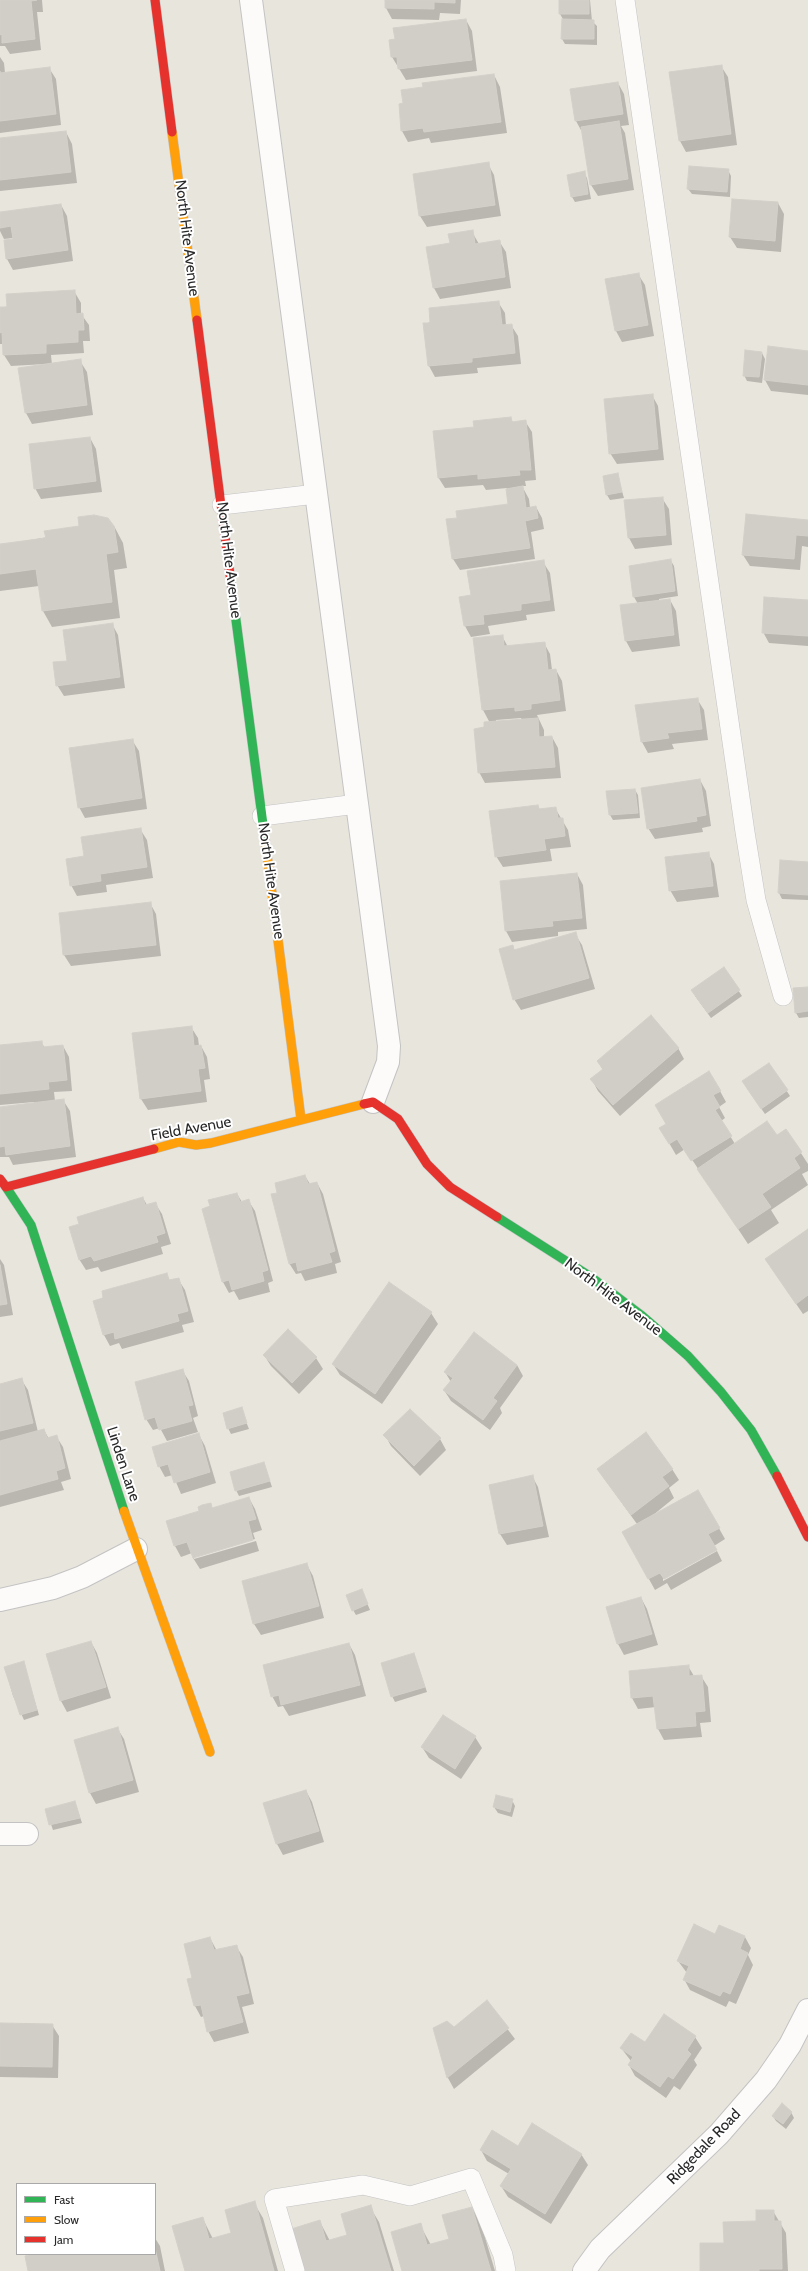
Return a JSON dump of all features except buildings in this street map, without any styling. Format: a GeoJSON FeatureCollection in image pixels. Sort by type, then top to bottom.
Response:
{"type":"FeatureCollection","features":[{"type":"Feature","properties":{"kind":"street","name":"North Hite Avenue"},"geometry":{"type":"LineString","coordinates":[[155,0],[301,1119]]}},
{"type":"Feature","properties":{"kind":"street"},"geometry":{"type":"LineString","coordinates":[[251,0],[389,1046],[387,1066],[373,1102]]}},
{"type":"Feature","properties":{"kind":"street","name":"North Hite Avenue"},"geometry":{"type":"LineString","coordinates":[[373,1102],[398,1119],[427,1164],[450,1187],[591,1276],[688,1356],[721,1392],[751,1430],[796,1511],[808,1537]]}},
{"type":"Feature","properties":{"kind":"street","name":"Field Avenue"},"geometry":{"type":"LineString","coordinates":[[6,1187],[179,1142],[196,1145],[211,1143],[343,1108],[373,1102]]}},
{"type":"Feature","properties":{"kind":"street"},"geometry":{"type":"LineString","coordinates":[[0,1179],[6,1187]]}},
{"type":"Feature","properties":{"kind":"street","name":"Linden Lane"},"geometry":{"type":"LineString","coordinates":[[6,1187],[31,1225],[136,1549],[210,1752]]}},
{"type":"Feature","properties":{"kind":"street"},"geometry":{"type":"LineString","coordinates":[[0,1600],[53,1588],[82,1577],[136,1549]]}},
{"type":"Feature","properties":{"kind":"street"},"geometry":{"type":"LineString","coordinates":[[0,1834],[27,1834]]}},
{"type":"Feature","properties":{"kind":"street","name":"Ridgedale Road"},"geometry":{"type":"LineString","coordinates":[[584,2271],[600,2249],[719,2134],[766,2080],[790,2045],[808,2010]]}},
{"type":"Feature","properties":{"kind":"lane"},"geometry":{"type":"LineString","coordinates":[[625,0],[745,832],[756,900],[783,996]]}},
{"type":"Feature","properties":{"kind":"lane"},"geometry":{"type":"LineString","coordinates":[[222,505],[316,494]]}},
{"type":"Feature","properties":{"kind":"lane"},"geometry":{"type":"LineString","coordinates":[[262,816],[357,804]]}},
{"type":"Feature","properties":{"kind":"lane"},"geometry":{"type":"LineString","coordinates":[[295,2271],[274,2199],[363,2185],[410,2196],[471,2178],[503,2255],[506,2271]]}},
{"type":"Feature","properties":{"kind":"traffic: fast"},"geometry":{"type":"LineString","coordinates":[[232,590],[266,847]]}},
{"type":"Feature","properties":{"kind":"traffic: fast"},"geometry":{"type":"LineString","coordinates":[[6,1187],[31,1225],[124,1511]]}},
{"type":"Feature","properties":{"kind":"traffic: fast"},"geometry":{"type":"LineString","coordinates":[[497,1217],[591,1277],[641,1315],[688,1356],[721,1392],[751,1430],[777,1476]]}},
{"type":"Feature","properties":{"kind":"traffic: slow"},"geometry":{"type":"LineString","coordinates":[[172,132],[197,320]]}},
{"type":"Feature","properties":{"kind":"traffic: slow"},"geometry":{"type":"LineString","coordinates":[[266,847],[301,1119]]}},
{"type":"Feature","properties":{"kind":"traffic: slow"},"geometry":{"type":"LineString","coordinates":[[154,1149],[179,1142],[196,1145],[211,1143],[364,1104]]}},
{"type":"Feature","properties":{"kind":"traffic: slow"},"geometry":{"type":"LineString","coordinates":[[124,1511],[210,1752]]}},
{"type":"Feature","properties":{"kind":"traffic: jam"},"geometry":{"type":"LineString","coordinates":[[155,0],[172,132]]}},
{"type":"Feature","properties":{"kind":"traffic: jam"},"geometry":{"type":"LineString","coordinates":[[197,320],[232,590]]}},
{"type":"Feature","properties":{"kind":"traffic: jam"},"geometry":{"type":"LineString","coordinates":[[364,1104],[373,1102],[398,1119],[427,1164],[450,1187],[497,1217]]}},
{"type":"Feature","properties":{"kind":"traffic: jam"},"geometry":{"type":"LineString","coordinates":[[0,1179],[6,1187],[154,1149]]}},
{"type":"Feature","properties":{"kind":"traffic: jam"},"geometry":{"type":"LineString","coordinates":[[777,1476],[808,1537]]}}]}
